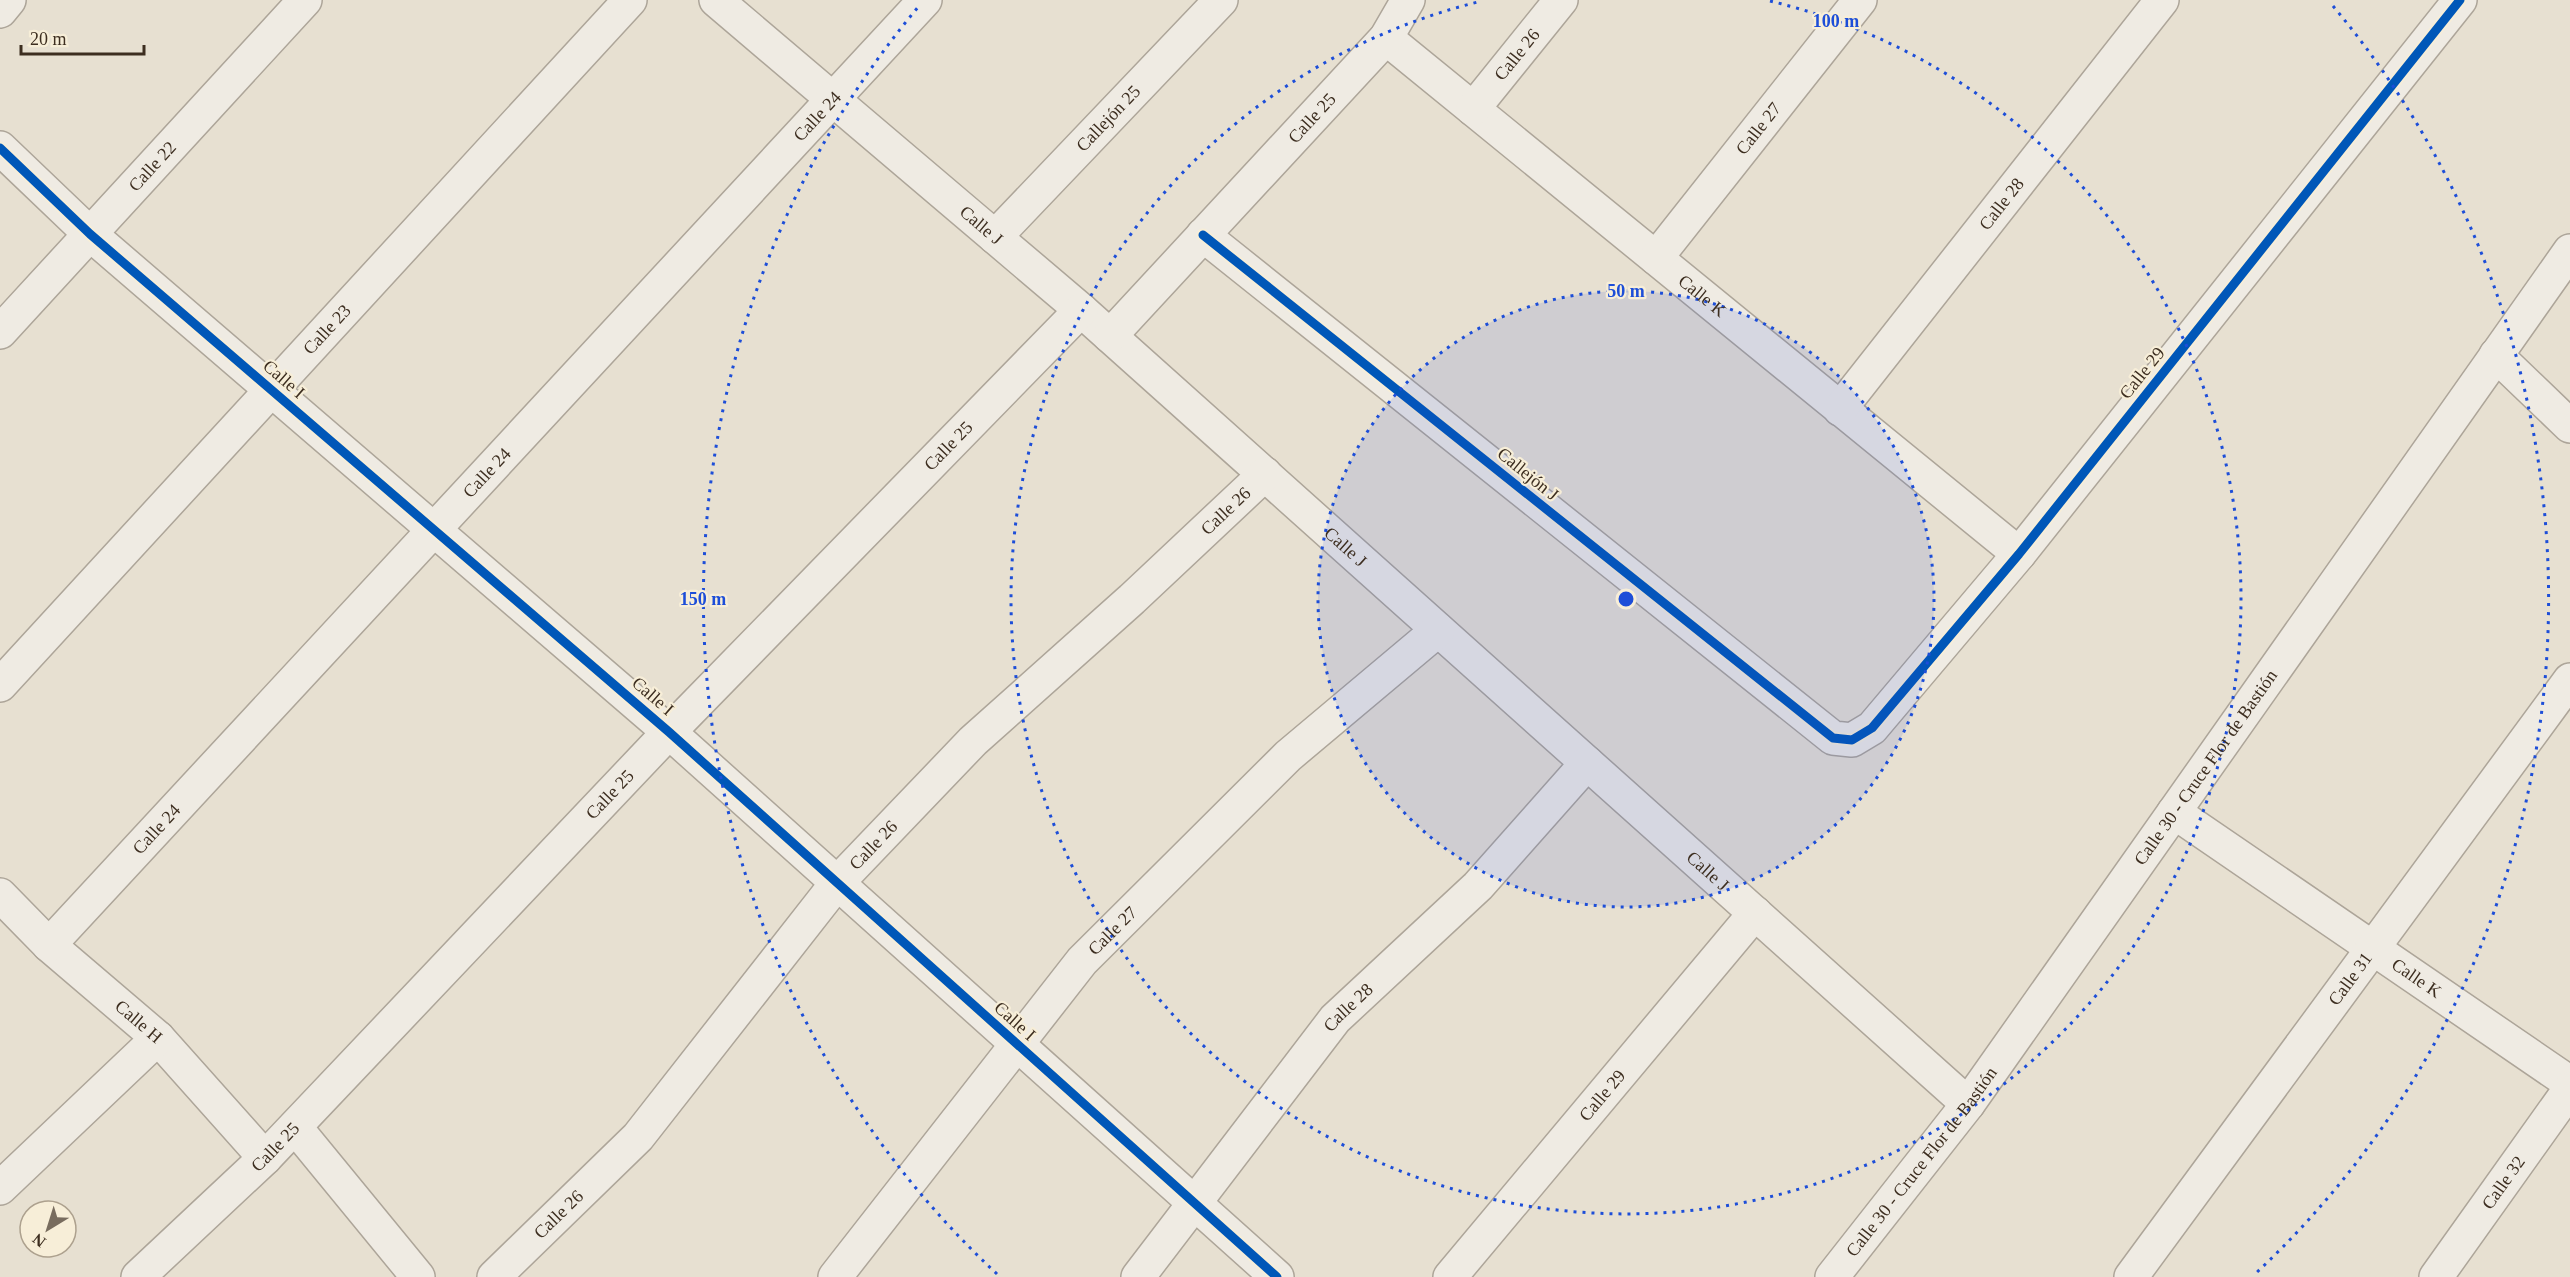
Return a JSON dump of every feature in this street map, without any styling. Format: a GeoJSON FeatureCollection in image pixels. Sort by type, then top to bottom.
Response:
{"type":"FeatureCollection","features":[{"type":"Feature","properties":{"kind":"street"},"geometry":{"type":"LineString","coordinates":[[0,11],[9,0]]}},
{"type":"Feature","properties":{"kind":"street","name":"Calle 22"},"geometry":{"type":"LineString","coordinates":[[0,332],[305,0]]}},
{"type":"Feature","properties":{"kind":"street","name":"Calle 23"},"geometry":{"type":"LineString","coordinates":[[0,685],[630,0]]}},
{"type":"Feature","properties":{"kind":"street","name":"Calle J"},"geometry":{"type":"LineString","coordinates":[[716,0],[1081,310],[1968,1104]]}},
{"type":"Feature","properties":{"kind":"street","name":"Calle 24"},"geometry":{"type":"LineString","coordinates":[[49,945],[925,0]]}},
{"type":"Feature","properties":{"kind":"street","name":"Callejón 25"},"geometry":{"type":"LineString","coordinates":[[995,237],[1221,0]]}},
{"type":"Feature","properties":{"kind":"street","name":"Calle 25"},"geometry":{"type":"LineString","coordinates":[[1110,336],[1386,38],[1408,0]]}},
{"type":"Feature","properties":{"kind":"street","name":"Calle 26"},"geometry":{"type":"LineString","coordinates":[[1473,109],[1561,0]]}},
{"type":"Feature","properties":{"kind":"street","name":"Calle 27"},"geometry":{"type":"LineString","coordinates":[[1656,258],[1860,0]]}},
{"type":"Feature","properties":{"kind":"street","name":"Calle 28"},"geometry":{"type":"LineString","coordinates":[[1840,409],[2162,0]]}},
{"type":"Feature","properties":{"kind":"street","name":"Calle 29"},"geometry":{"type":"LineString","coordinates":[[1833,738],[1852,740],[1872,728],[2019,554],[2460,0]]}},
{"type":"Feature","properties":{"kind":"street","name":"Calle K"},"geometry":{"type":"LineString","coordinates":[[1386,38],[2019,554]]}},
{"type":"Feature","properties":{"kind":"street","name":"Calle I"},"geometry":{"type":"LineString","coordinates":[[0,148],[90,234],[669,732],[1277,1277]]}},
{"type":"Feature","properties":{"kind":"street","name":"Callejón J"},"geometry":{"type":"LineString","coordinates":[[1203,236],[1833,738]]}},
{"type":"Feature","properties":{"kind":"street","name":"Calle 30 - Cruce Flor de Bastión"},"geometry":{"type":"LineString","coordinates":[[1832,1277],[1968,1104],[2570,251]]}},
{"type":"Feature","properties":{"kind":"street","name":"Calle 25"},"geometry":{"type":"LineString","coordinates":[[138,1277],[265,1158],[669,732],[1081,310]]}},
{"type":"Feature","properties":{"kind":"street"},"geometry":{"type":"LineString","coordinates":[[2496,355],[2570,426]]}},
{"type":"Feature","properties":{"kind":"street","name":"Calle 26"},"geometry":{"type":"LineString","coordinates":[[494,1277],[638,1137],[837,883],[973,741],[1132,599],[1265,474]]}},
{"type":"Feature","properties":{"kind":"street","name":"Calle 27"},"geometry":{"type":"LineString","coordinates":[[835,1277],[1083,961],[1288,756],[1438,630]]}},
{"type":"Feature","properties":{"kind":"street","name":"Calle 31"},"geometry":{"type":"LineString","coordinates":[[2131,1277],[2570,680]]}},
{"type":"Feature","properties":{"kind":"street","name":"Calle 28"},"geometry":{"type":"LineString","coordinates":[[1138,1277],[1335,1019],[1478,886],[1587,763]]}},
{"type":"Feature","properties":{"kind":"street","name":"Calle K"},"geometry":{"type":"LineString","coordinates":[[2174,812],[2570,1083]]}},
{"type":"Feature","properties":{"kind":"street","name":"Calle H"},"geometry":{"type":"LineString","coordinates":[[0,895],[49,945],[158,1038],[265,1158]]}},
{"type":"Feature","properties":{"kind":"street","name":"Calle 29"},"geometry":{"type":"LineString","coordinates":[[1450,1277],[1755,913]]}},
{"type":"Feature","properties":{"kind":"street"},"geometry":{"type":"LineString","coordinates":[[0,1188],[158,1038]]}},
{"type":"Feature","properties":{"kind":"street","name":"Calle 32"},"geometry":{"type":"LineString","coordinates":[[2436,1277],[2570,1089]]}},
{"type":"Feature","properties":{"kind":"street"},"geometry":{"type":"LineString","coordinates":[[295,1127],[418,1277]]}},
{"type":"Feature","properties":{"kind":"cycle path"},"geometry":{"type":"LineString","coordinates":[[1203,235],[1833,738],[1852,740],[1872,728],[2019,554],[2460,0]]}},
{"type":"Feature","properties":{"kind":"cycle path"},"geometry":{"type":"LineString","coordinates":[[0,148],[90,234],[669,732],[1277,1277]]}}]}
